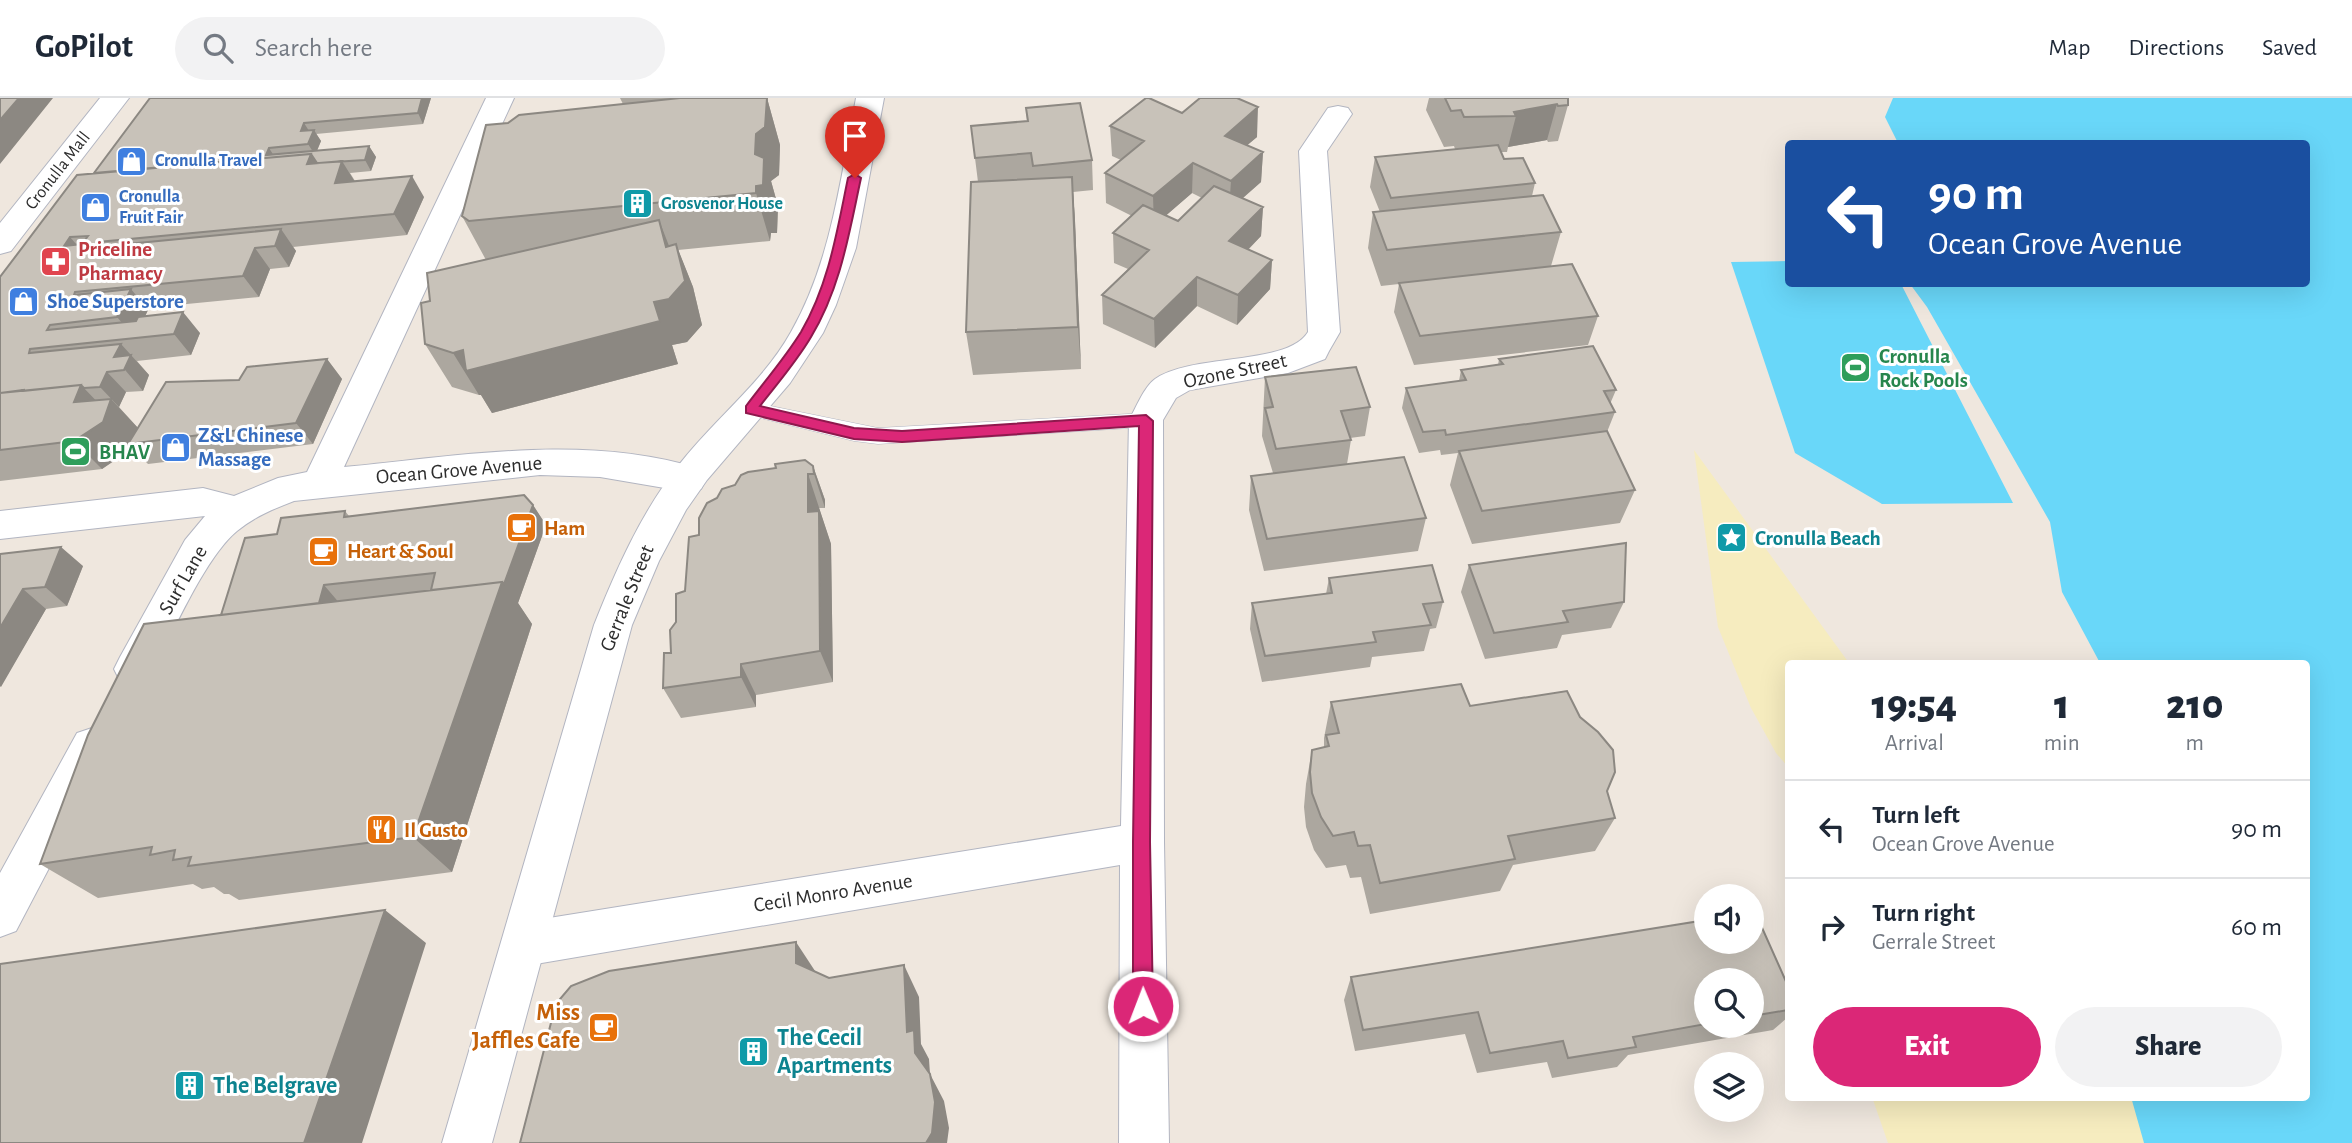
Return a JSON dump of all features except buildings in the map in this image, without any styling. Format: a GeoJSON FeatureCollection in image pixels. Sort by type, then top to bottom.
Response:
{"type":"FeatureCollection","features":[{"type":"Feature","properties":{"kind":"street","name":"Cronulla Mall"},"geometry":{"type":"LineString","coordinates":[[0,244],[115,98]]}},
{"type":"Feature","properties":{"kind":"street"},"geometry":{"type":"LineString","coordinates":[[319,483],[500,98]]}},
{"type":"Feature","properties":{"kind":"street","name":"Gerrale Street"},"geometry":{"type":"LineString","coordinates":[[467,1143],[605,647],[626,587],[656,528],[688,479],[751,409],[805,336],[824,300],[839,254],[870,98]]}},
{"type":"Feature","properties":{"kind":"street","name":"Ozone Street"},"geometry":{"type":"LineString","coordinates":[[1144,1143],[1142,842],[1146,421],[1164,389],[1181,379],[1288,361],[1312,351],[1324,332],[1313,151],[1338,114]]}},
{"type":"Feature","properties":{"kind":"street","name":"Ocean Grove Avenue"},"geometry":{"type":"LineString","coordinates":[[236,512],[268,495],[319,483],[551,462],[600,464],[688,479]]}},
{"type":"Feature","properties":{"kind":"street"},"geometry":{"type":"LineString","coordinates":[[0,525],[203,502],[218,504],[236,512]]}},
{"type":"Feature","properties":{"kind":"street","name":"Surf Lane"},"geometry":{"type":"LineString","coordinates":[[0,916],[198,550],[210,534],[236,512]]}},
{"type":"Feature","properties":{"kind":"street","name":"Cecil Monro Avenue"},"geometry":{"type":"LineString","coordinates":[[524,944],[1142,842]]}},
{"type":"Feature","properties":{"kind":"lane"},"geometry":{"type":"LineString","coordinates":[[751,409],[854,433],[902,436],[1146,421]]}},
{"type":"Feature","properties":{"kind":"sand","name":"Cronulla Beach"},"geometry":{"type":"Polygon","coordinates":[[[1694,450],[1847,660],[1785,660],[1785,764],[1776,753],[1751,708],[1718,627],[1694,450]]]}},
{"type":"Feature","properties":{"kind":"sand"},"geometry":{"type":"Polygon","coordinates":[[[1873,1101],[2213,1101],[2249,1143],[1888,1143],[1873,1101]]]}},
{"type":"Feature","properties":{"kind":"water"},"geometry":{"type":"Polygon","coordinates":[[[1893,98],[2352,98],[2352,1143],[2144,1143],[2132,1101],[2310,1101],[2310,660],[2098,660],[2062,592],[2050,522],[1927,307],[1912,287],[2310,287],[2310,140],[1896,140],[1885,117],[1893,98]]]}},
{"type":"Feature","properties":{"kind":"water","name":"Cronulla Rock Pools"},"geometry":{"type":"Polygon","coordinates":[[[1785,261],[1785,287],[1903,287],[2013,503],[1882,504],[1795,453],[1731,262],[1785,261]]]}},
{"type":"Feature","properties":{"kind":"place","name":"Cronulla Travel"},"geometry":{"type":"Point","coordinates":[132,161]}},
{"type":"Feature","properties":{"kind":"place","name":"Grosvenor House"},"geometry":{"type":"Point","coordinates":[638,204]}},
{"type":"Feature","properties":{"kind":"place","name":"Cronulla Fruit Fair"},"geometry":{"type":"Point","coordinates":[96,207]}},
{"type":"Feature","properties":{"kind":"place","name":"Priceline Pharmacy"},"geometry":{"type":"Point","coordinates":[55,261]}},
{"type":"Feature","properties":{"kind":"place","name":"Shoe Superstore"},"geometry":{"type":"Point","coordinates":[24,301]}},
{"type":"Feature","properties":{"kind":"place","name":"Cronulla Rock Pools"},"geometry":{"type":"Point","coordinates":[1856,368]}},
{"type":"Feature","properties":{"kind":"place","name":"Z&L Chinese Massage"},"geometry":{"type":"Point","coordinates":[175,447]}},
{"type":"Feature","properties":{"kind":"place","name":"BHAV"},"geometry":{"type":"Point","coordinates":[76,452]}},
{"type":"Feature","properties":{"kind":"place","name":"Ham"},"geometry":{"type":"Point","coordinates":[521,528]}},
{"type":"Feature","properties":{"kind":"place","name":"Cronulla Beach"},"geometry":{"type":"Point","coordinates":[1732,538]}},
{"type":"Feature","properties":{"kind":"place","name":"Heart & Soul"},"geometry":{"type":"Point","coordinates":[324,551]}},
{"type":"Feature","properties":{"kind":"place","name":"Il Gusto"},"geometry":{"type":"Point","coordinates":[381,830]}},
{"type":"Feature","properties":{"kind":"place","name":"Miss Jaffles Cafe"},"geometry":{"type":"Point","coordinates":[603,1027]}},
{"type":"Feature","properties":{"kind":"place","name":"The Cecil Apartments"},"geometry":{"type":"Point","coordinates":[754,1052]}},
{"type":"Feature","properties":{"kind":"place","name":"The Belgrave"},"geometry":{"type":"Point","coordinates":[190,1086]}},
{"type":"Feature","properties":{"kind":"route"},"geometry":{"type":"LineString","coordinates":[[855,178],[836,265],[824,300],[805,336],[751,409],[878,436],[1146,421],[1143,1006]]}}]}
